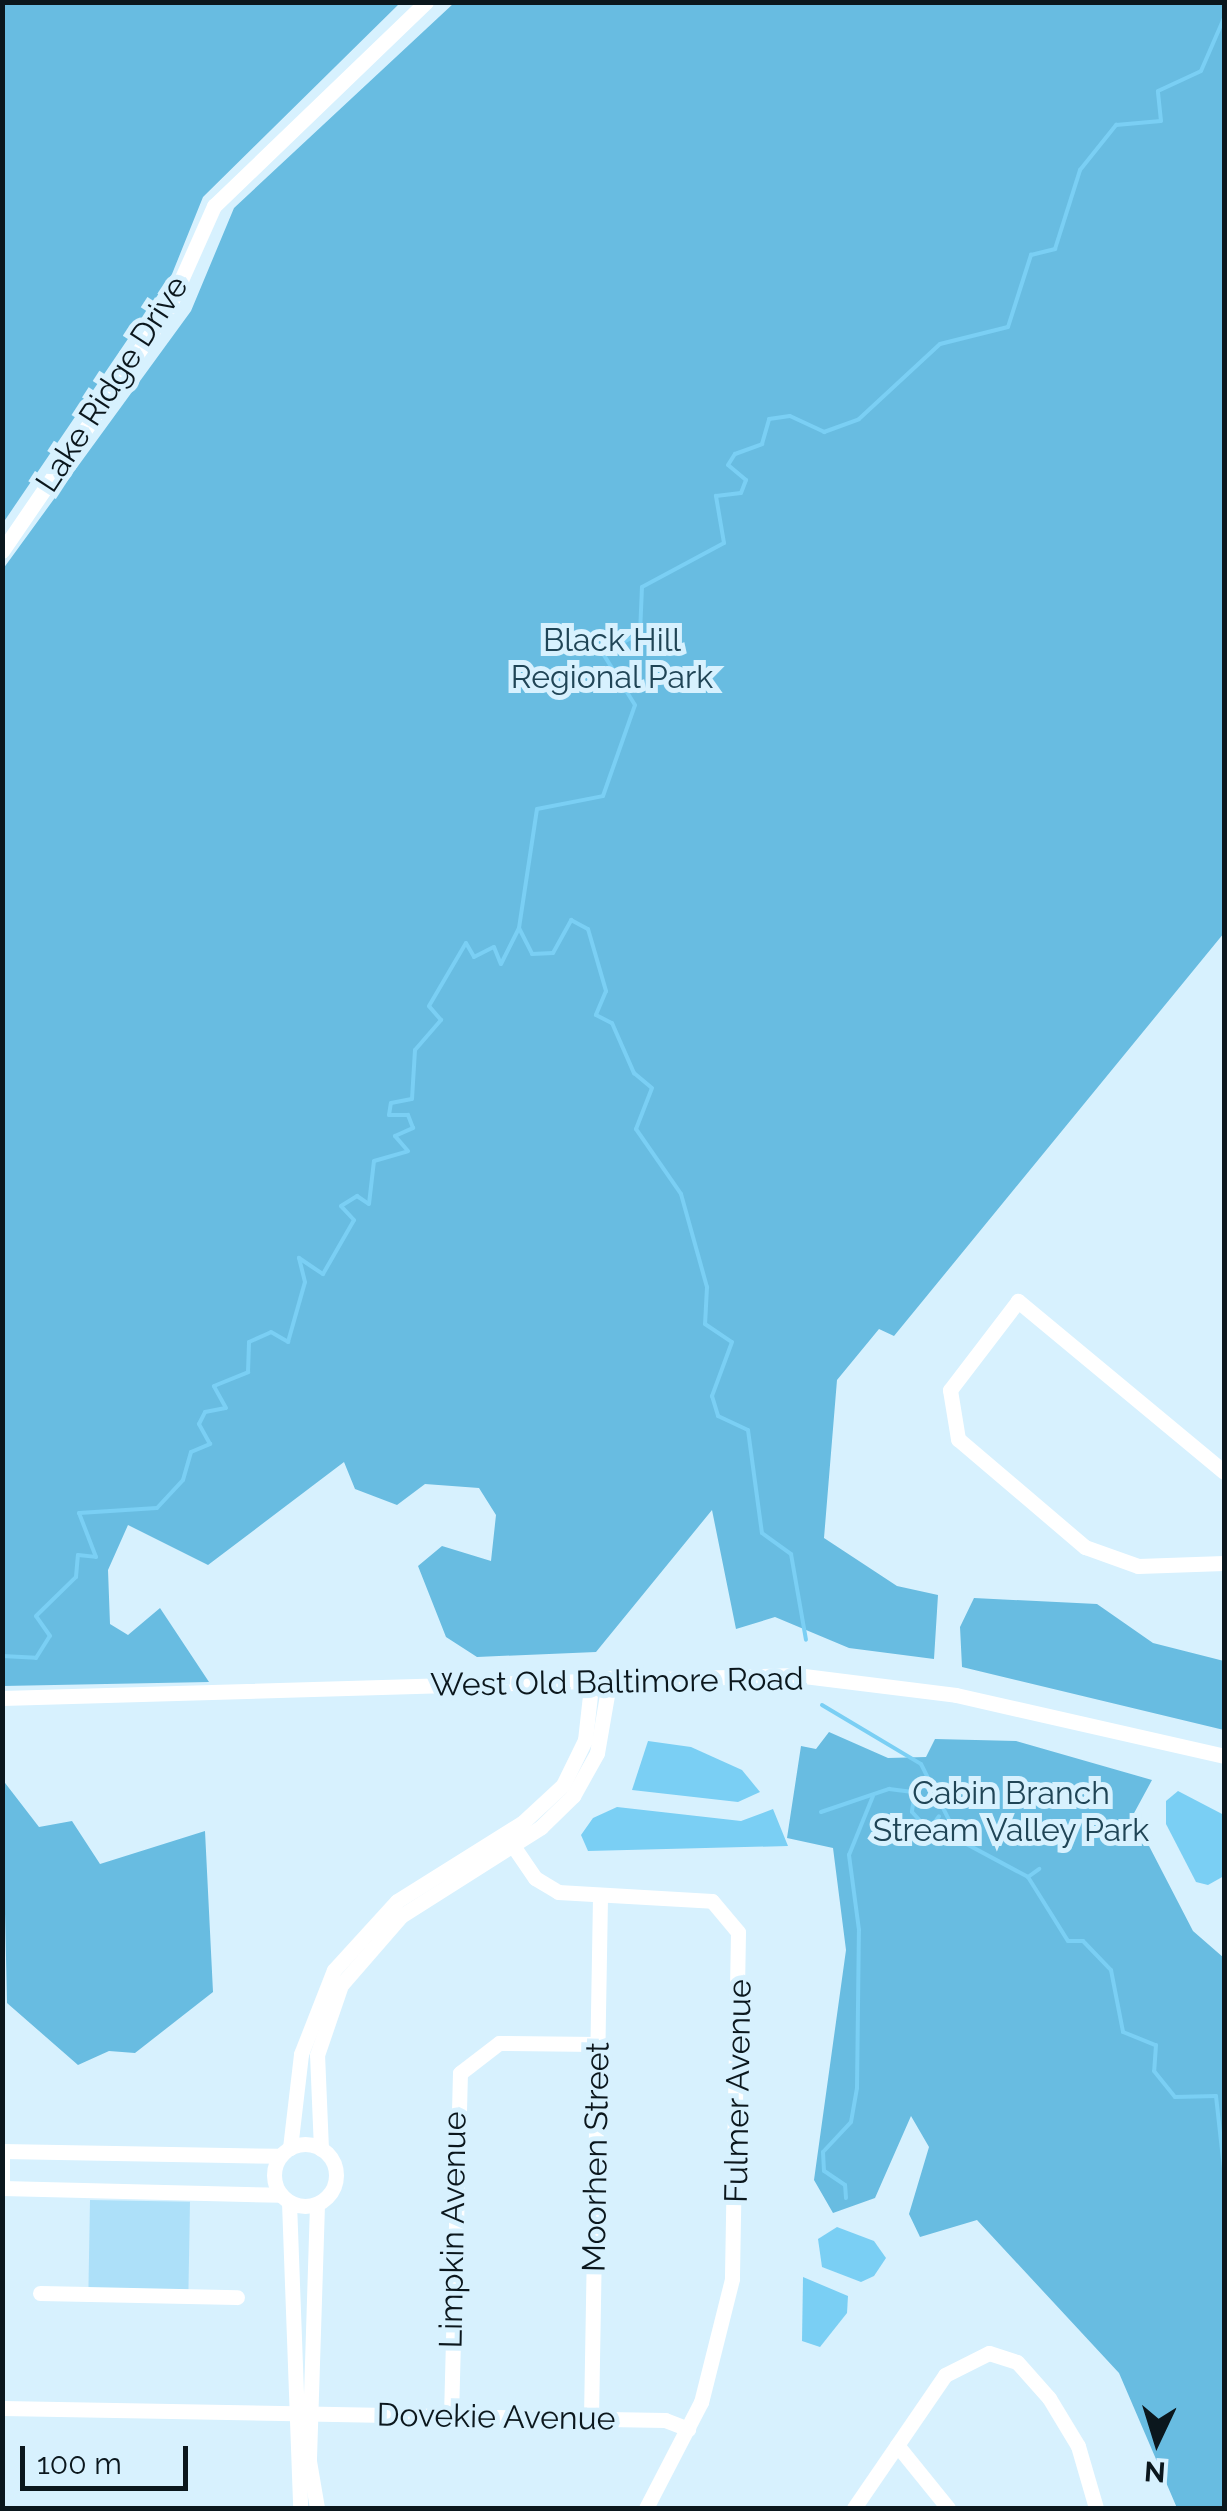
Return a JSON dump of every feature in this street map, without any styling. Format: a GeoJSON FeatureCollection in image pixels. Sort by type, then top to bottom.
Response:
{"type":"FeatureCollection","features":[{"type":"Feature","properties":{"kind":"street","name":"Lake Ridge Drive"},"geometry":{"type":"LineString","coordinates":[[2,551],[169,307],[214,206],[426,2]]}},
{"type":"Feature","properties":{"kind":"street"},"geometry":{"type":"LineString","coordinates":[[1224,1472],[1018,1301],[950,1390],[958,1439],[1110,1562],[1224,1563]]}},
{"type":"Feature","properties":{"kind":"street"},"geometry":{"type":"LineString","coordinates":[[300,2508],[316,2204],[336,2171],[321,2148],[317,2056],[341,1985],[401,1916],[509,1840],[573,1770],[592,1678]]}},
{"type":"Feature","properties":{"kind":"street","name":"West Old Baltimore Road"},"geometry":{"type":"LineString","coordinates":[[2,1698],[592,1678],[863,1682],[1224,1756]]}},
{"type":"Feature","properties":{"kind":"street"},"geometry":{"type":"LineString","coordinates":[[317,2508],[302,2414],[297,2229],[285,2199],[285,2152],[300,2054],[334,1970],[398,1902],[559,1812],[586,1776],[610,1678]]}},
{"type":"Feature","properties":{"kind":"street","name":"Fulmer Avenue"},"geometry":{"type":"LineString","coordinates":[[509,1840],[546,1886],[600,1895],[712,1902],[738,1932],[732,2280],[688,2429],[646,2508]]}},
{"type":"Feature","properties":{"kind":"street","name":"Moorhen Street"},"geometry":{"type":"LineString","coordinates":[[591,2418],[600,1895]]}},
{"type":"Feature","properties":{"kind":"street","name":"Limpkin Avenue"},"geometry":{"type":"LineString","coordinates":[[450,2416],[460,2073],[499,2043],[597,2044]]}},
{"type":"Feature","properties":{"kind":"street"},"geometry":{"type":"LineString","coordinates":[[316,2204],[285,2199],[2,2186],[2,2154],[285,2152],[321,2148]]}},
{"type":"Feature","properties":{"kind":"street"},"geometry":{"type":"LineString","coordinates":[[40,2293],[237,2297]]}},
{"type":"Feature","properties":{"kind":"street"},"geometry":{"type":"LineString","coordinates":[[854,2508],[945,2376],[989,2352],[1017,2362],[1050,2398],[1078,2446],[1096,2508]]}},
{"type":"Feature","properties":{"kind":"street","name":"Dovekie Avenue"},"geometry":{"type":"LineString","coordinates":[[2,2408],[591,2418],[688,2429]]}},
{"type":"Feature","properties":{"kind":"street"},"geometry":{"type":"LineString","coordinates":[[897,2445],[948,2508]]}},
{"type":"Feature","properties":{"kind":"shaded area"},"geometry":{"type":"Polygon","coordinates":[[[648,1741],[691,1747],[742,1770],[760,1792],[738,1802],[632,1790],[648,1741]]]}},
{"type":"Feature","properties":{"kind":"shaded area"},"geometry":{"type":"Polygon","coordinates":[[[1178,1791],[1224,1815],[1224,1876],[1208,1885],[1196,1882],[1166,1824],[1166,1801],[1178,1791]]]}},
{"type":"Feature","properties":{"kind":"shaded area"},"geometry":{"type":"Polygon","coordinates":[[[617,1807],[741,1821],[773,1809],[788,1846],[588,1851],[581,1835],[593,1818],[617,1807]]]}},
{"type":"Feature","properties":{"kind":"shaded area"},"geometry":{"type":"Polygon","coordinates":[[[90,2200],[190,2202],[188,2290],[88,2288],[90,2200]]]}},
{"type":"Feature","properties":{"kind":"shaded area"},"geometry":{"type":"Polygon","coordinates":[[[837,2227],[874,2241],[886,2258],[874,2276],[861,2282],[822,2267],[818,2239],[837,2227]]]}},
{"type":"Feature","properties":{"kind":"shaded area"},"geometry":{"type":"Polygon","coordinates":[[[803,2277],[848,2296],[847,2313],[820,2347],[802,2341],[803,2277]]]}},
{"type":"Feature","properties":{"kind":"green space"},"geometry":{"type":"Polygon","coordinates":[[[3,2],[400,3],[203,197],[172,274],[3,523],[3,2]]]}},
{"type":"Feature","properties":{"kind":"green space","name":"Black Hill Regional Park"},"geometry":{"type":"Polygon","coordinates":[[[454,3],[1224,3],[1224,933],[894,1336],[879,1329],[837,1380],[824,1538],[897,1586],[938,1595],[934,1659],[849,1648],[775,1617],[736,1629],[712,1510],[596,1652],[477,1657],[446,1637],[418,1566],[442,1546],[491,1561],[496,1515],[479,1488],[425,1484],[397,1505],[355,1489],[344,1462],[208,1565],[128,1525],[108,1570],[110,1624],[128,1635],[160,1608],[209,1682],[3,1686],[3,569],[191,311],[234,208],[454,3]]]}},
{"type":"Feature","properties":{"kind":"green space"},"geometry":{"type":"Polygon","coordinates":[[[974,1598],[1097,1604],[1153,1643],[1224,1661],[1224,1730],[962,1667],[960,1627],[974,1598]]]}},
{"type":"Feature","properties":{"kind":"green space","name":"Cabin Branch Stream Valley Park"},"geometry":{"type":"Polygon","coordinates":[[[829,1732],[888,1758],[926,1757],[935,1739],[1016,1741],[1152,1780],[1133,1815],[1193,1931],[1224,1958],[1224,2508],[1177,2508],[1119,2373],[977,2220],[920,2237],[909,2214],[929,2147],[911,2116],[875,2198],[833,2213],[814,2180],[846,1950],[833,1848],[787,1838],[801,1746],[816,1749],[829,1732]]]}},
{"type":"Feature","properties":{"kind":"green space"},"geometry":{"type":"Polygon","coordinates":[[[2,1779],[39,1827],[72,1821],[100,1864],[205,1831],[213,1992],[135,2053],[109,2051],[78,2065],[7,2003],[2,1779]]]}},
{"type":"Feature","properties":{"kind":"waterway"},"geometry":{"type":"LineString","coordinates":[[2,1656],[36,1658],[50,1636],[36,1616],[76,1577],[78,1555],[96,1557],[79,1513],[157,1508],[183,1480],[191,1452],[210,1444],[199,1424],[205,1412],[226,1408],[214,1386],[248,1372],[249,1342],[271,1332],[288,1342],[305,1282],[299,1258],[323,1274],[354,1220],[341,1206],[357,1196],[369,1204],[374,1161],[408,1151],[395,1136],[413,1128],[408,1115],[389,1115],[391,1103],[412,1099],[415,1050],[441,1020],[429,1006],[466,943],[474,957],[494,947],[501,964],[519,928],[537,809],[603,796],[635,705],[602,652],[640,634],[642,587],[724,543],[716,496],[741,493],[746,480],[728,465],[735,454],[762,444],[769,419],[790,416],[824,432],[859,419],[940,344],[1008,327],[1031,255],[1055,249],[1080,170],[1116,125],[1161,121],[1158,91],[1201,71],[1224,18]]}},
{"type":"Feature","properties":{"kind":"waterway"},"geometry":{"type":"LineString","coordinates":[[519,928],[532,954],[553,953],[571,920],[588,929],[606,991],[596,1015],[612,1023],[634,1073],[652,1088],[636,1129],[681,1194],[707,1287],[705,1324],[732,1342],[712,1396],[718,1416],[748,1430],[762,1533],[791,1554],[806,1640]]}},
{"type":"Feature","properties":{"kind":"waterway"},"geometry":{"type":"LineString","coordinates":[[822,1705],[921,1764],[959,1840],[1028,1877],[1068,1941],[1083,1941],[1111,1970],[1123,2032],[1156,2045],[1154,2071],[1175,2097],[1216,2096],[1224,2169]]}},
{"type":"Feature","properties":{"kind":"waterway"},"geometry":{"type":"LineString","coordinates":[[821,1812],[889,1789],[915,1792],[912,1812],[929,1830],[939,1816]]}},
{"type":"Feature","properties":{"kind":"waterway"},"geometry":{"type":"LineString","coordinates":[[846,2198],[845,2185],[824,2171],[823,2152],[851,2122],[857,2088],[859,1930],[849,1855],[873,1796]]}},
{"type":"Feature","properties":{"kind":"waterway"},"geometry":{"type":"LineString","coordinates":[[1028,1877],[1039,1869]]}}]}
